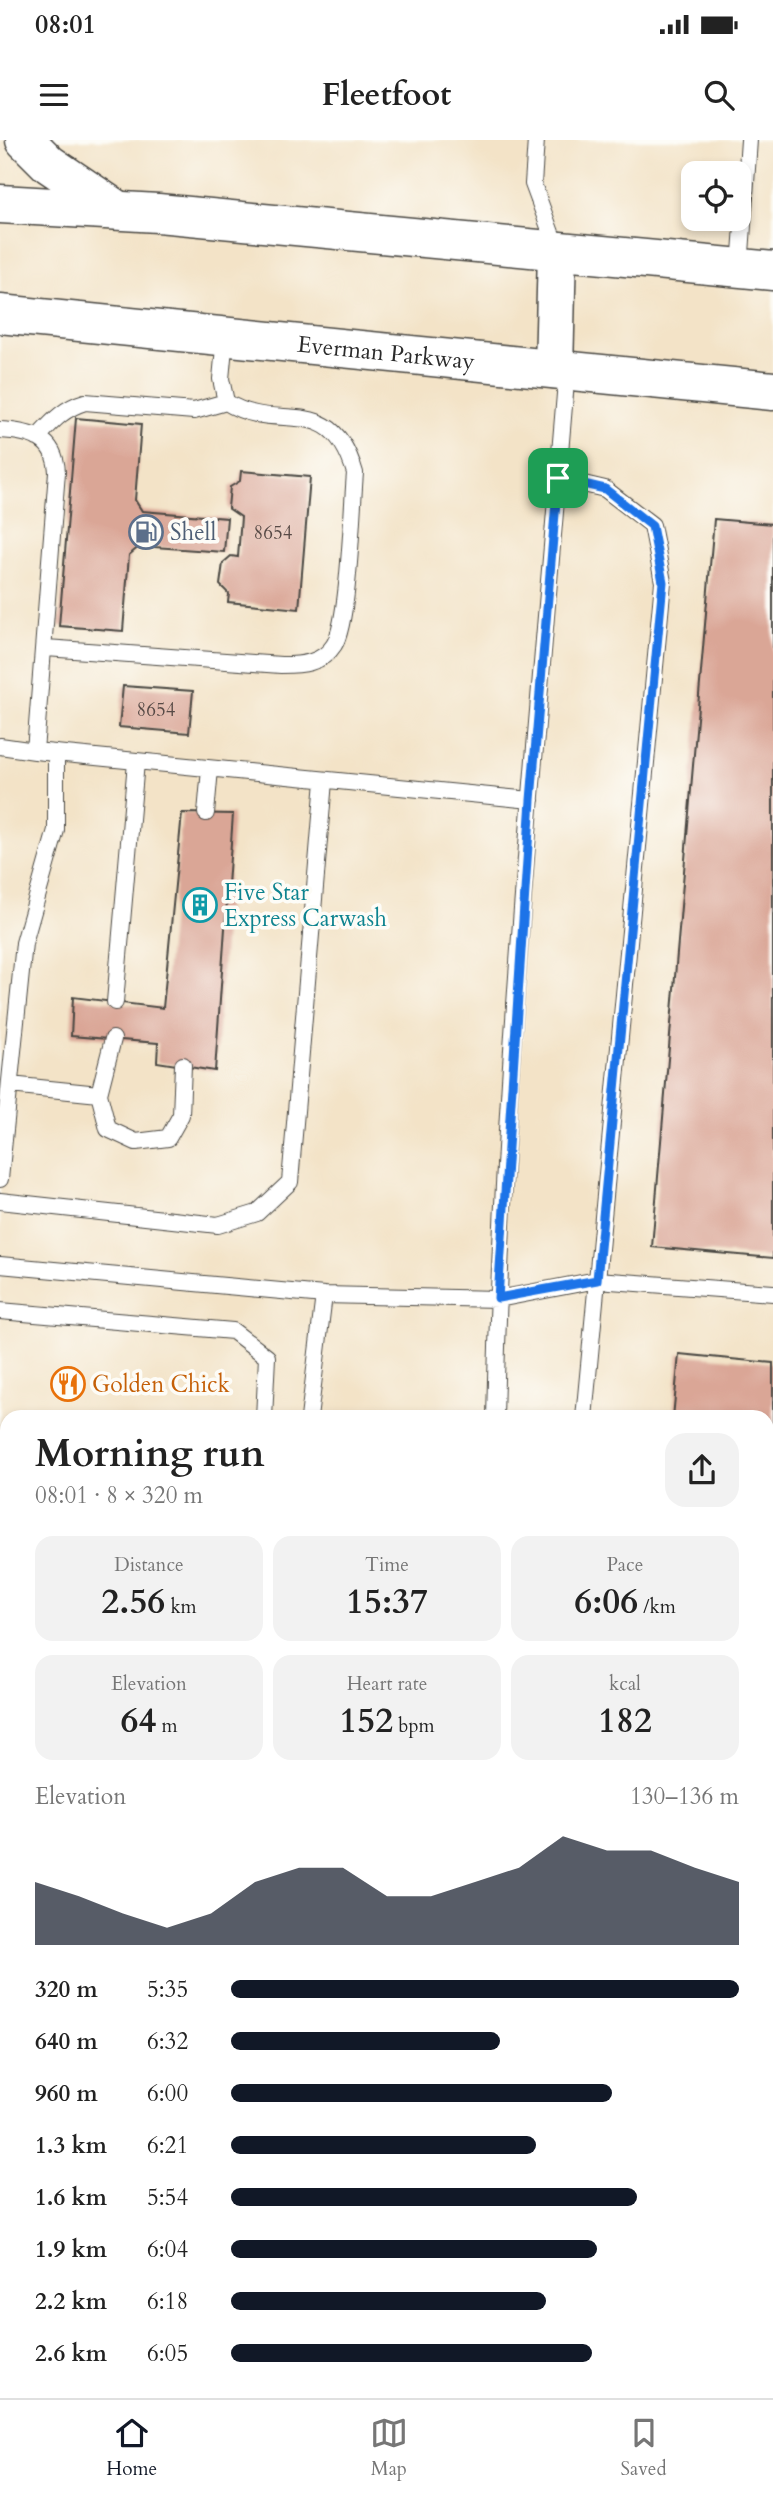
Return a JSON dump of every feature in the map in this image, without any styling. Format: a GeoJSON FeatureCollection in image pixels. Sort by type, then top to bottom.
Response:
{"type":"FeatureCollection","features":[{"type":"Feature","properties":{"kind":"street"},"geometry":{"type":"LineString","coordinates":[[25,140],[48,164],[119,211]]}},
{"type":"Feature","properties":{"kind":"street"},"geometry":{"type":"LineString","coordinates":[[0,204],[119,211],[756,270]]}},
{"type":"Feature","properties":{"kind":"street"},"geometry":{"type":"LineString","coordinates":[[557,251],[560,370]]}},
{"type":"Feature","properties":{"kind":"street","name":"Everman Parkway"},"geometry":{"type":"LineString","coordinates":[[0,314],[773,391]]}},
{"type":"Feature","properties":{"kind":"lane"},"geometry":{"type":"LineString","coordinates":[[537,140],[533,184],[557,251]]}},
{"type":"Feature","properties":{"kind":"lane"},"geometry":{"type":"LineString","coordinates":[[749,140],[756,270]]}},
{"type":"Feature","properties":{"kind":"lane"},"geometry":{"type":"LineString","coordinates":[[46,648],[281,666],[302,665],[320,659],[335,644],[342,615],[355,473],[349,451],[340,437],[325,425],[309,419],[241,412],[226,402],[221,379],[225,337]]}},
{"type":"Feature","properties":{"kind":"lane"},"geometry":{"type":"LineString","coordinates":[[495,1410],[498,1298],[531,800],[558,478],[560,370]]}},
{"type":"Feature","properties":{"kind":"lane"},"geometry":{"type":"LineString","coordinates":[[37,438],[58,415],[85,402],[194,411],[226,402]]}},
{"type":"Feature","properties":{"kind":"lane"},"geometry":{"type":"LineString","coordinates":[[0,430],[25,432],[56,454],[46,648],[35,751]]}},
{"type":"Feature","properties":{"kind":"lane"},"geometry":{"type":"LineString","coordinates":[[558,478],[605,489],[652,526],[663,582],[585,1410]]}},
{"type":"Feature","properties":{"kind":"lane"},"geometry":{"type":"LineString","coordinates":[[0,746],[55,754],[531,800]]}},
{"type":"Feature","properties":{"kind":"lane"},"geometry":{"type":"LineString","coordinates":[[0,1179],[23,943],[56,830],[55,754]]}},
{"type":"Feature","properties":{"kind":"lane"},"geometry":{"type":"LineString","coordinates":[[115,1002],[136,762]]}},
{"type":"Feature","properties":{"kind":"lane"},"geometry":{"type":"LineString","coordinates":[[206,813],[210,769]]}},
{"type":"Feature","properties":{"kind":"lane"},"geometry":{"type":"LineString","coordinates":[[0,1201],[218,1225],[257,1213],[290,1182],[324,781]]}},
{"type":"Feature","properties":{"kind":"lane"},"geometry":{"type":"LineString","coordinates":[[113,1039],[99,1094],[108,1129],[136,1142],[168,1138],[181,1115],[183,1065]]}},
{"type":"Feature","properties":{"kind":"lane"},"geometry":{"type":"LineString","coordinates":[[9,1085],[99,1094]]}},
{"type":"Feature","properties":{"kind":"lane"},"geometry":{"type":"LineString","coordinates":[[0,1265],[324,1295],[498,1298],[597,1280],[773,1293]]}},
{"type":"Feature","properties":{"kind":"lane"},"geometry":{"type":"LineString","coordinates":[[310,1410],[324,1295]]}},
{"type":"Feature","properties":{"kind":"lane"},"geometry":{"type":"LineString","coordinates":[[0,1311],[233,1331],[267,1357],[264,1410]]}},
{"type":"Feature","properties":{"kind":"building","name":"Shell"},"geometry":{"type":"Polygon","coordinates":[[[76,418],[141,424],[135,500],[142,511],[227,518],[224,552],[140,546],[129,555],[123,631],[59,626],[76,418]]]}},
{"type":"Feature","properties":{"kind":"building"},"geometry":{"type":"Polygon","coordinates":[[[241,471],[310,477],[299,609],[228,602],[229,594],[220,585],[223,563],[231,556],[238,557],[241,517],[228,508],[230,487],[240,481],[241,471]]]}},
{"type":"Feature","properties":{"kind":"building"},"geometry":{"type":"Polygon","coordinates":[[[714,519],[773,524],[773,1258],[652,1247],[714,519]]]}},
{"type":"Feature","properties":{"kind":"building"},"geometry":{"type":"Polygon","coordinates":[[[123,686],[193,691],[189,733],[119,727],[123,686]]]}},
{"type":"Feature","properties":{"kind":"building","name":"Five Star Express Carwash"},"geometry":{"type":"Polygon","coordinates":[[[182,813],[233,814],[215,1071],[157,1062],[158,1043],[71,1036],[73,997],[163,1008],[182,813]]]}},
{"type":"Feature","properties":{"kind":"building"},"geometry":{"type":"Polygon","coordinates":[[[679,1354],[773,1363],[773,1410],[674,1410],[679,1354]]]}},
{"type":"Feature","properties":{"kind":"place","name":"Shell"},"geometry":{"type":"Point","coordinates":[146,532]}},
{"type":"Feature","properties":{"kind":"place","name":"Five Star Express Carwash"},"geometry":{"type":"Point","coordinates":[200,905]}},
{"type":"Feature","properties":{"kind":"place","name":"Golden Chick"},"geometry":{"type":"Point","coordinates":[68,1384]}},
{"type":"Feature","properties":{"kind":"route"},"geometry":{"type":"LineString","coordinates":[[558,478],[605,489],[652,526],[663,582],[597,1280],[498,1298],[531,800],[558,478]]}}]}
